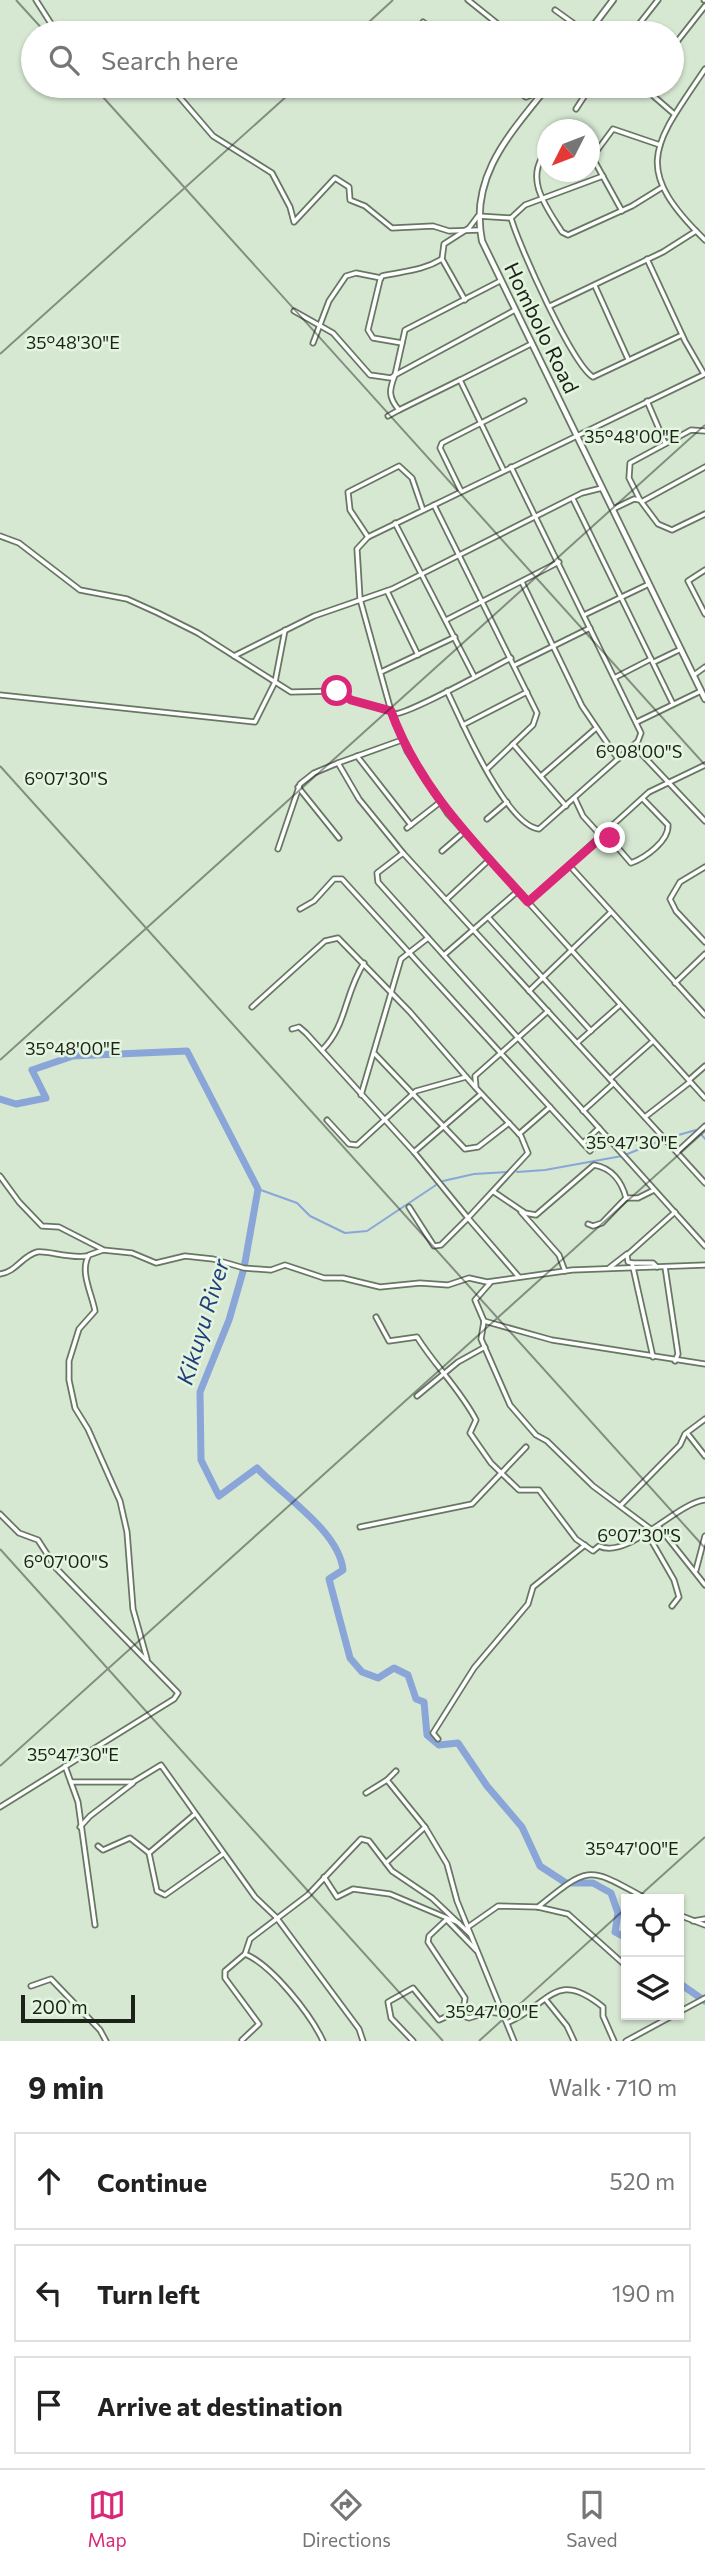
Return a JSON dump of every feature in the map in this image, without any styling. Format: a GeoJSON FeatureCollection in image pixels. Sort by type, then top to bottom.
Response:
{"type":"FeatureCollection","features":[{"type":"Feature","properties":{"kind":"street"},"geometry":{"type":"LineString","coordinates":[[36,0],[49,21]]}},
{"type":"Feature","properties":{"kind":"street"},"geometry":{"type":"LineString","coordinates":[[468,0],[494,21]]}},
{"type":"Feature","properties":{"kind":"street"},"geometry":{"type":"LineString","coordinates":[[597,21],[613,0]]}},
{"type":"Feature","properties":{"kind":"street"},"geometry":{"type":"LineString","coordinates":[[641,21],[658,0]]}},
{"type":"Feature","properties":{"kind":"street"},"geometry":{"type":"LineString","coordinates":[[684,33],[705,6]]}},
{"type":"Feature","properties":{"kind":"street"},"geometry":{"type":"LineString","coordinates":[[555,9],[572,21]]}},
{"type":"Feature","properties":{"kind":"street"},"geometry":{"type":"LineString","coordinates":[[684,98],[705,69]]}},
{"type":"Feature","properties":{"kind":"street"},"geometry":{"type":"LineString","coordinates":[[180,98],[213,136],[272,173],[290,207],[294,222],[335,178],[349,187],[350,200],[365,206],[392,229],[432,226],[465,231],[480,230]]}},
{"type":"Feature","properties":{"kind":"street","name":"Hombolo Road"},"geometry":{"type":"LineString","coordinates":[[538,98],[483,180],[478,216],[480,230],[500,281],[705,698]]}},
{"type":"Feature","properties":{"kind":"street"},"geometry":{"type":"LineString","coordinates":[[576,109],[583,98]]}},
{"type":"Feature","properties":{"kind":"street"},"geometry":{"type":"LineString","coordinates":[[656,98],[673,113]]}},
{"type":"Feature","properties":{"kind":"street"},"geometry":{"type":"LineString","coordinates":[[684,98],[673,113],[660,142],[658,178],[683,219],[705,240]]}},
{"type":"Feature","properties":{"kind":"street"},"geometry":{"type":"LineString","coordinates":[[600,144],[613,129],[660,142]]}},
{"type":"Feature","properties":{"kind":"street"},"geometry":{"type":"LineString","coordinates":[[600,170],[622,211]]}},
{"type":"Feature","properties":{"kind":"street"},"geometry":{"type":"LineString","coordinates":[[466,301],[442,259],[444,244],[465,231],[478,216],[511,218],[522,207],[540,198],[603,176]]}},
{"type":"Feature","properties":{"kind":"street"},"geometry":{"type":"LineString","coordinates":[[538,182],[540,198],[562,232],[568,235],[622,211],[662,188]]}},
{"type":"Feature","properties":{"kind":"street"},"geometry":{"type":"LineString","coordinates":[[511,218],[550,306],[590,376],[682,335]]}},
{"type":"Feature","properties":{"kind":"street"},"geometry":{"type":"LineString","coordinates":[[550,306],[595,286],[696,231]]}},
{"type":"Feature","properties":{"kind":"street"},"geometry":{"type":"LineString","coordinates":[[313,343],[335,290],[346,276],[356,273],[381,278],[409,274],[433,266],[442,259]]}},
{"type":"Feature","properties":{"kind":"street"},"geometry":{"type":"LineString","coordinates":[[647,259],[682,335],[705,374],[395,523],[368,537],[358,546],[355,555],[360,599],[391,712],[402,740],[439,803],[705,1098]]}},
{"type":"Feature","properties":{"kind":"street"},"geometry":{"type":"LineString","coordinates":[[381,278],[368,330],[373,338],[402,343]]}},
{"type":"Feature","properties":{"kind":"street"},"geometry":{"type":"LineString","coordinates":[[399,410],[391,400],[389,389],[395,375],[405,330],[466,301],[500,281]]}},
{"type":"Feature","properties":{"kind":"street"},"geometry":{"type":"LineString","coordinates":[[595,286],[628,359]]}},
{"type":"Feature","properties":{"kind":"street"},"geometry":{"type":"LineString","coordinates":[[294,311],[333,333],[370,375],[382,379],[395,375],[515,310]]}},
{"type":"Feature","properties":{"kind":"street"},"geometry":{"type":"LineString","coordinates":[[388,416],[531,344]]}},
{"type":"Feature","properties":{"kind":"street"},"geometry":{"type":"LineString","coordinates":[[460,380],[503,469]]}},
{"type":"Feature","properties":{"kind":"street"},"geometry":{"type":"LineString","coordinates":[[461,491],[440,445],[524,401]]}},
{"type":"Feature","properties":{"kind":"street"},"geometry":{"type":"LineString","coordinates":[[646,401],[665,443]]}},
{"type":"Feature","properties":{"kind":"street"},"geometry":{"type":"LineString","coordinates":[[705,431],[691,430],[634,460],[628,468],[641,501],[658,524],[667,530],[677,529],[705,514]]}},
{"type":"Feature","properties":{"kind":"street"},"geometry":{"type":"LineString","coordinates":[[368,537],[350,510],[348,492],[395,466],[405,469],[412,478],[423,510]]}},
{"type":"Feature","properties":{"kind":"street"},"geometry":{"type":"LineString","coordinates":[[447,691],[493,785],[528,825],[539,829],[634,745],[641,733],[511,467]]}},
{"type":"Feature","properties":{"kind":"street"},"geometry":{"type":"LineString","coordinates":[[611,510],[634,499],[641,501],[705,467]]}},
{"type":"Feature","properties":{"kind":"street"},"geometry":{"type":"LineString","coordinates":[[234,656],[285,630],[360,599],[387,591],[582,493],[602,488]]}},
{"type":"Feature","properties":{"kind":"street"},"geometry":{"type":"LineString","coordinates":[[573,499],[673,704]]}},
{"type":"Feature","properties":{"kind":"street"},"geometry":{"type":"LineString","coordinates":[[433,505],[512,657],[537,713],[535,721],[486,769]]}},
{"type":"Feature","properties":{"kind":"street"},"geometry":{"type":"LineString","coordinates":[[395,523],[474,676]]}},
{"type":"Feature","properties":{"kind":"street"},"geometry":{"type":"LineString","coordinates":[[0,536],[19,543],[80,590],[134,602],[198,633],[297,694],[337,691],[351,700],[399,715],[512,657]]}},
{"type":"Feature","properties":{"kind":"street"},"geometry":{"type":"LineString","coordinates":[[445,620],[559,562]]}},
{"type":"Feature","properties":{"kind":"street"},"geometry":{"type":"LineString","coordinates":[[705,570],[688,581],[705,614]]}},
{"type":"Feature","properties":{"kind":"street"},"geometry":{"type":"LineString","coordinates":[[522,582],[595,729],[618,759]]}},
{"type":"Feature","properties":{"kind":"street"},"geometry":{"type":"LineString","coordinates":[[584,615],[650,584]]}},
{"type":"Feature","properties":{"kind":"street"},"geometry":{"type":"LineString","coordinates":[[387,591],[418,655]]}},
{"type":"Feature","properties":{"kind":"street"},"geometry":{"type":"LineString","coordinates":[[514,665],[590,628]]}},
{"type":"Feature","properties":{"kind":"street"},"geometry":{"type":"LineString","coordinates":[[0,695],[251,723],[258,719],[275,682],[285,630]]}},
{"type":"Feature","properties":{"kind":"street"},"geometry":{"type":"LineString","coordinates":[[380,672],[455,637]]}},
{"type":"Feature","properties":{"kind":"street"},"geometry":{"type":"LineString","coordinates":[[615,677],[681,649]]}},
{"type":"Feature","properties":{"kind":"street"},"geometry":{"type":"LineString","coordinates":[[694,675],[705,667]]}},
{"type":"Feature","properties":{"kind":"street"},"geometry":{"type":"LineString","coordinates":[[637,722],[701,691]]}},
{"type":"Feature","properties":{"kind":"street"},"geometry":{"type":"LineString","coordinates":[[463,724],[527,692]]}},
{"type":"Feature","properties":{"kind":"street"},"geometry":{"type":"LineString","coordinates":[[541,776],[595,729]]}},
{"type":"Feature","properties":{"kind":"street"},"geometry":{"type":"LineString","coordinates":[[278,849],[298,787],[314,774],[338,763],[402,740]]}},
{"type":"Feature","properties":{"kind":"street"},"geometry":{"type":"LineString","coordinates":[[513,744],[541,776],[631,863],[660,843],[668,832],[668,825],[643,799]]}},
{"type":"Feature","properties":{"kind":"street"},"geometry":{"type":"LineString","coordinates":[[634,745],[705,821]]}},
{"type":"Feature","properties":{"kind":"street"},"geometry":{"type":"LineString","coordinates":[[357,756],[409,827],[439,803]]}},
{"type":"Feature","properties":{"kind":"street"},"geometry":{"type":"LineString","coordinates":[[338,763],[359,799],[403,853],[705,1183]]}},
{"type":"Feature","properties":{"kind":"street"},"geometry":{"type":"LineString","coordinates":[[528,902],[651,791],[705,765]]}},
{"type":"Feature","properties":{"kind":"street"},"geometry":{"type":"LineString","coordinates":[[298,787],[339,838]]}},
{"type":"Feature","properties":{"kind":"street"},"geometry":{"type":"LineString","coordinates":[[487,819],[507,801]]}},
{"type":"Feature","properties":{"kind":"street"},"geometry":{"type":"LineString","coordinates":[[442,851],[464,832]]}},
{"type":"Feature","properties":{"kind":"street"},"geometry":{"type":"LineString","coordinates":[[403,853],[375,877],[705,1246]]}},
{"type":"Feature","properties":{"kind":"street"},"geometry":{"type":"LineString","coordinates":[[446,900],[490,859]]}},
{"type":"Feature","properties":{"kind":"street"},"geometry":{"type":"LineString","coordinates":[[569,865],[705,1015]]}},
{"type":"Feature","properties":{"kind":"street"},"geometry":{"type":"LineString","coordinates":[[705,867],[680,882],[670,899],[676,911],[705,942]]}},
{"type":"Feature","properties":{"kind":"street"},"geometry":{"type":"LineString","coordinates":[[300,909],[314,901],[334,879],[342,878],[590,1151]]}},
{"type":"Feature","properties":{"kind":"street"},"geometry":{"type":"LineString","coordinates":[[444,955],[519,891]]}},
{"type":"Feature","properties":{"kind":"street"},"geometry":{"type":"LineString","coordinates":[[529,991],[610,913]]}},
{"type":"Feature","properties":{"kind":"street"},"geometry":{"type":"LineString","coordinates":[[488,917],[591,1031]]}},
{"type":"Feature","properties":{"kind":"street"},"geometry":{"type":"LineString","coordinates":[[252,1007],[332,938],[344,942],[519,1134],[528,1153],[441,1245],[434,1246],[409,1207]]}},
{"type":"Feature","properties":{"kind":"street"},"geometry":{"type":"LineString","coordinates":[[361,1095],[401,959],[409,950],[428,938]]}},
{"type":"Feature","properties":{"kind":"street"},"geometry":{"type":"LineString","coordinates":[[675,983],[705,954]]}},
{"type":"Feature","properties":{"kind":"street"},"geometry":{"type":"LineString","coordinates":[[322,1050],[338,1033],[353,980],[364,963]]}},
{"type":"Feature","properties":{"kind":"street"},"geometry":{"type":"LineString","coordinates":[[577,1043],[620,1005]]}},
{"type":"Feature","properties":{"kind":"street"},"geometry":{"type":"LineString","coordinates":[[476,1088],[475,1076],[548,1011]]}},
{"type":"Feature","properties":{"kind":"street"},"geometry":{"type":"LineString","coordinates":[[292,1029],[299,1027],[322,1050],[383,1121],[414,1152],[519,1277]]}},
{"type":"Feature","properties":{"kind":"street"},"geometry":{"type":"LineString","coordinates":[[583,1111],[653,1041]]}},
{"type":"Feature","properties":{"kind":"street"},"geometry":{"type":"LineString","coordinates":[[374,1054],[468,1151],[478,1147],[509,1123]]}},
{"type":"Feature","properties":{"kind":"street"},"geometry":{"type":"LineString","coordinates":[[645,1117],[705,1066]]}},
{"type":"Feature","properties":{"kind":"street"},"geometry":{"type":"LineString","coordinates":[[327,1120],[349,1144],[357,1145],[422,1088],[466,1077]]}},
{"type":"Feature","properties":{"kind":"street"},"geometry":{"type":"LineString","coordinates":[[414,1152],[481,1094]]}},
{"type":"Feature","properties":{"kind":"street"},"geometry":{"type":"LineString","coordinates":[[519,1134],[550,1107]]}},
{"type":"Feature","properties":{"kind":"street"},"geometry":{"type":"LineString","coordinates":[[677,1152],[705,1126]]}},
{"type":"Feature","properties":{"kind":"street"},"geometry":{"type":"LineString","coordinates":[[583,1143],[599,1128]]}},
{"type":"Feature","properties":{"kind":"street"},"geometry":{"type":"LineString","coordinates":[[494,1192],[530,1215],[536,1215],[594,1165],[611,1172],[621,1183],[626,1199]]}},
{"type":"Feature","properties":{"kind":"street"},"geometry":{"type":"LineString","coordinates":[[0,1176],[19,1202],[42,1226],[59,1227],[103,1250],[132,1253],[156,1263],[185,1256],[213,1259],[244,1268],[271,1270],[285,1265],[324,1278],[343,1278],[380,1287],[420,1283],[448,1285],[469,1278],[491,1281],[565,1271],[632,1266],[705,1265]]}},
{"type":"Feature","properties":{"kind":"street"},"geometry":{"type":"LineString","coordinates":[[588,1224],[593,1226],[602,1223],[626,1199],[638,1198],[654,1190]]}},
{"type":"Feature","properties":{"kind":"street"},"geometry":{"type":"LineString","coordinates":[[518,1208],[559,1255],[565,1271]]}},
{"type":"Feature","properties":{"kind":"street"},"geometry":{"type":"LineString","coordinates":[[606,1270],[675,1212]]}},
{"type":"Feature","properties":{"kind":"street"},"geometry":{"type":"LineString","coordinates":[[0,1274],[10,1272],[20,1261],[36,1252],[76,1258],[103,1250]]}},
{"type":"Feature","properties":{"kind":"street"},"geometry":{"type":"LineString","coordinates":[[629,1252],[627,1259],[632,1266],[653,1357]]}},
{"type":"Feature","properties":{"kind":"street"},"geometry":{"type":"LineString","coordinates":[[89,1255],[86,1262],[88,1286],[95,1311],[79,1329],[69,1361],[70,1388],[75,1408],[88,1429],[120,1501],[128,1539],[133,1609],[147,1659]]}},
{"type":"Feature","properties":{"kind":"street"},"geometry":{"type":"LineString","coordinates":[[665,1266],[678,1354],[675,1361]]}},
{"type":"Feature","properties":{"kind":"street"},"geometry":{"type":"LineString","coordinates":[[491,1281],[475,1300],[484,1321],[481,1335],[510,1405],[528,1428],[555,1448],[593,1486],[653,1531]]}},
{"type":"Feature","properties":{"kind":"street"},"geometry":{"type":"LineString","coordinates":[[376,1317],[389,1341],[417,1337],[464,1398],[476,1420],[470,1433],[502,1474],[519,1490],[538,1490],[565,1525],[593,1551],[600,1546],[609,1549],[653,1531],[689,1504],[705,1500]]}},
{"type":"Feature","properties":{"kind":"street"},"geometry":{"type":"LineString","coordinates":[[484,1321],[541,1338],[705,1364]]}},
{"type":"Feature","properties":{"kind":"street"},"geometry":{"type":"LineString","coordinates":[[417,1396],[444,1373],[485,1347]]}},
{"type":"Feature","properties":{"kind":"street"},"geometry":{"type":"LineString","coordinates":[[621,1505],[680,1445],[686,1432],[705,1419]]}},
{"type":"Feature","properties":{"kind":"street"},"geometry":{"type":"LineString","coordinates":[[686,1432],[705,1456]]}},
{"type":"Feature","properties":{"kind":"street"},"geometry":{"type":"LineString","coordinates":[[360,1527],[472,1504],[526,1447]]}},
{"type":"Feature","properties":{"kind":"street"},"geometry":{"type":"LineString","coordinates":[[0,1514],[19,1533],[38,1540],[57,1568],[177,1690],[177,1697],[0,1807]]}},
{"type":"Feature","properties":{"kind":"street"},"geometry":{"type":"LineString","coordinates":[[659,1527],[705,1584]]}},
{"type":"Feature","properties":{"kind":"street"},"geometry":{"type":"LineString","coordinates":[[648,1533],[674,1580],[679,1597],[672,1606]]}},
{"type":"Feature","properties":{"kind":"street"},"geometry":{"type":"LineString","coordinates":[[696,1570],[705,1536]]}},
{"type":"Feature","properties":{"kind":"street"},"geometry":{"type":"LineString","coordinates":[[438,1739],[433,1733],[445,1710],[491,1646],[528,1604],[533,1587],[585,1545]]}},
{"type":"Feature","properties":{"kind":"street"},"geometry":{"type":"LineString","coordinates":[[65,1765],[78,1802],[94,1925]]}},
{"type":"Feature","properties":{"kind":"street"},"geometry":{"type":"LineString","coordinates":[[80,1829],[90,1816],[133,1782],[161,1765],[223,1854],[260,1903],[276,1917],[359,2029],[363,2041]]}},
{"type":"Feature","properties":{"kind":"street"},"geometry":{"type":"LineString","coordinates":[[366,1793],[396,1771]]}},
{"type":"Feature","properties":{"kind":"street"},"geometry":{"type":"LineString","coordinates":[[387,1780],[425,1827],[447,1864],[470,1934],[506,2014],[514,2041]]}},
{"type":"Feature","properties":{"kind":"street"},"geometry":{"type":"LineString","coordinates":[[72,1782],[133,1782]]}},
{"type":"Feature","properties":{"kind":"street"},"geometry":{"type":"LineString","coordinates":[[149,1853],[195,1814]]}},
{"type":"Feature","properties":{"kind":"street"},"geometry":{"type":"LineString","coordinates":[[386,1863],[425,1827]]}},
{"type":"Feature","properties":{"kind":"street"},"geometry":{"type":"LineString","coordinates":[[98,1846],[103,1850],[130,1838],[149,1853],[157,1891],[165,1895],[223,1854]]}},
{"type":"Feature","properties":{"kind":"street"},"geometry":{"type":"LineString","coordinates":[[242,2040],[259,2024],[223,1975],[245,1954],[250,1938],[308,1895],[364,1838],[402,1880],[432,1898],[470,1934]]}},
{"type":"Feature","properties":{"kind":"street"},"geometry":{"type":"LineString","coordinates":[[538,1907],[573,1878],[591,1875],[617,1882],[638,1894]]}},
{"type":"Feature","properties":{"kind":"street"},"geometry":{"type":"LineString","coordinates":[[324,1877],[337,1897],[354,1889],[390,1894],[461,1923]]}},
{"type":"Feature","properties":{"kind":"street"},"geometry":{"type":"LineString","coordinates":[[468,1927],[498,1906],[538,1907],[568,1914],[621,1962]]}},
{"type":"Feature","properties":{"kind":"street"},"geometry":{"type":"LineString","coordinates":[[442,1916],[477,1951]]}},
{"type":"Feature","properties":{"kind":"street"},"geometry":{"type":"LineString","coordinates":[[684,1917],[705,1925]]}},
{"type":"Feature","properties":{"kind":"street"},"geometry":{"type":"LineString","coordinates":[[693,1921],[705,1919]]}},
{"type":"Feature","properties":{"kind":"street"},"geometry":{"type":"LineString","coordinates":[[413,2041],[391,2018],[391,2000],[413,1988],[439,2020],[464,2006],[465,1998],[428,1942],[429,1936],[446,1920]]}},
{"type":"Feature","properties":{"kind":"street"},"geometry":{"type":"LineString","coordinates":[[245,1954],[265,1968],[293,1996],[323,2041]]}},
{"type":"Feature","properties":{"kind":"street"},"geometry":{"type":"LineString","coordinates":[[31,1986],[51,1979],[100,2030],[106,2041]]}},
{"type":"Feature","properties":{"kind":"street"},"geometry":{"type":"LineString","coordinates":[[509,2022],[558,1990],[588,1993],[603,2007],[603,2016],[614,2041]]}},
{"type":"Feature","properties":{"kind":"street"},"geometry":{"type":"LineString","coordinates":[[684,2009],[705,1998]]}},
{"type":"Feature","properties":{"kind":"street"},"geometry":{"type":"LineString","coordinates":[[545,1999],[567,2026],[574,2041]]}},
{"type":"Feature","properties":{"kind":"street"},"geometry":{"type":"LineString","coordinates":[[454,2013],[469,2018],[488,2012],[506,2014]]}},
{"type":"Feature","properties":{"kind":"street"},"geometry":{"type":"LineString","coordinates":[[626,2041],[660,2020]]}},
{"type":"Feature","properties":{"kind":"waterway","name":"Kikuyu River"},"geometry":{"type":"LineString","coordinates":[[0,1099],[16,1104],[46,1098],[32,1070],[73,1056],[187,1051],[258,1189],[244,1268],[229,1320],[200,1392],[201,1460],[219,1496],[257,1468],[321,1528],[332,1542],[343,1570],[329,1579],[350,1658],[362,1672],[378,1678],[394,1668],[408,1675],[416,1699],[424,1702],[427,1735],[439,1745],[458,1743],[487,1786],[522,1827],[540,1866],[566,1883],[593,1883],[611,1893],[618,1913],[615,1932],[621,1935]]}},
{"type":"Feature","properties":{"kind":"waterway"},"geometry":{"type":"LineString","coordinates":[[668,1138],[696,1130]]}},
{"type":"Feature","properties":{"kind":"waterway"},"geometry":{"type":"LineString","coordinates":[[701,1134],[705,1139]]}},
{"type":"Feature","properties":{"kind":"waterway"},"geometry":{"type":"LineString","coordinates":[[625,1155],[662,1140]]}},
{"type":"Feature","properties":{"kind":"waterway"},"geometry":{"type":"LineString","coordinates":[[517,1172],[545,1170],[622,1156]]}},
{"type":"Feature","properties":{"kind":"waterway"},"geometry":{"type":"LineString","coordinates":[[443,1181],[474,1174],[507,1172]]}},
{"type":"Feature","properties":{"kind":"waterway"},"geometry":{"type":"LineString","coordinates":[[258,1189],[297,1203],[310,1216],[345,1233],[367,1231],[436,1185]]}},
{"type":"Feature","properties":{"kind":"waterway","name":"Kikuyu River"},"geometry":{"type":"LineString","coordinates":[[684,1986],[705,2001]]}},
{"type":"Feature","properties":{"kind":"route"},"geometry":{"type":"LineString","coordinates":[[337,691],[351,700],[391,711],[407,751],[436,798],[528,902],[605,834],[610,838]]}}]}
